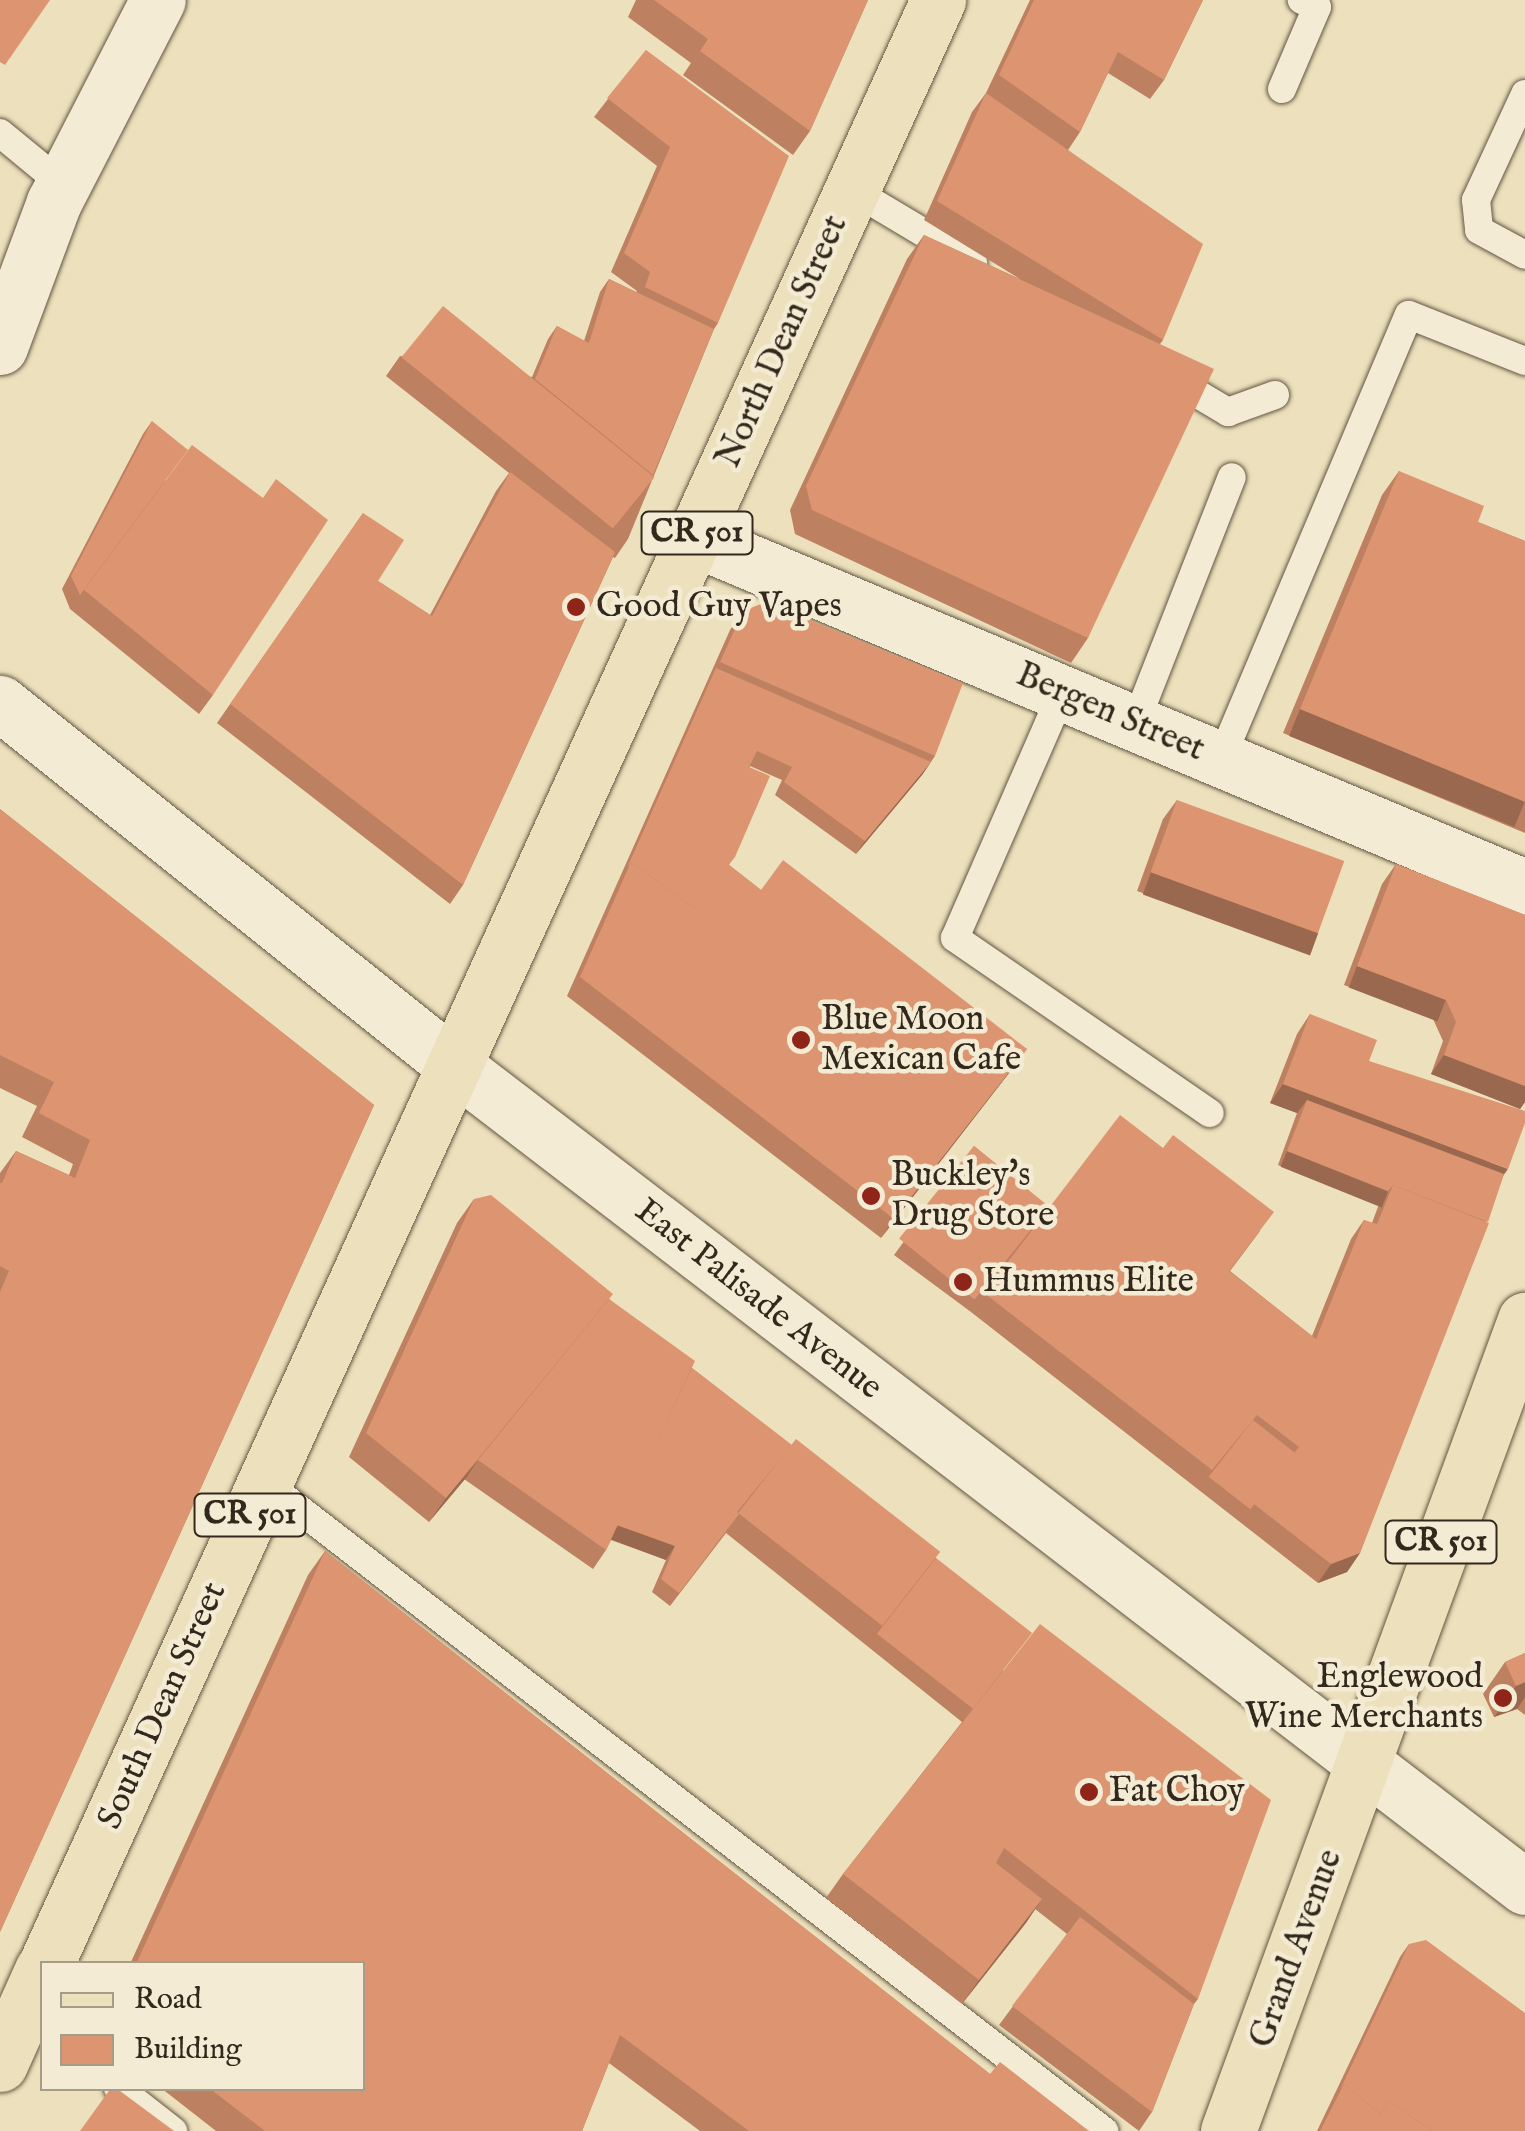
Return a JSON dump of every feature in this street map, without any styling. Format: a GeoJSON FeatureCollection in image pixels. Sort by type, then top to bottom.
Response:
{"type":"FeatureCollection","features":[{"type":"Feature","properties":{"kind":"main road"},"geometry":{"type":"LineString","coordinates":[[0,347],[58,193],[158,0]]}},
{"type":"Feature","properties":{"kind":"main road","name":"North Dean Street"},"geometry":{"type":"LineString","coordinates":[[456,1067],[938,0]]}},
{"type":"Feature","properties":{"kind":"main road"},"geometry":{"type":"LineString","coordinates":[[0,249],[58,193]]}},
{"type":"Feature","properties":{"kind":"main road","name":"Bergen Street"},"geometry":{"type":"LineString","coordinates":[[694,539],[1525,887]]}},
{"type":"Feature","properties":{"kind":"main road","name":"East Palisade Avenue"},"geometry":{"type":"LineString","coordinates":[[0,703],[456,1067],[1361,1765],[1525,1887]]}},
{"type":"Feature","properties":{"kind":"main road","name":"South Dean Street"},"geometry":{"type":"LineString","coordinates":[[53,1961],[264,1482],[456,1067]]}},
{"type":"Feature","properties":{"kind":"main road","name":"CR 501"},"geometry":{"type":"LineString","coordinates":[[1361,1765],[1525,1320]]}},
{"type":"Feature","properties":{"kind":"main road","name":"Grand Avenue"},"geometry":{"type":"LineString","coordinates":[[1228,2131],[1361,1765]]}},
{"type":"Feature","properties":{"kind":"main road","name":"South Dean Street"},"geometry":{"type":"LineString","coordinates":[[0,2064],[38,1995]]}},
{"type":"Feature","properties":{"kind":"lane"},"geometry":{"type":"LineString","coordinates":[[1282,89],[1318,7],[1302,0]]}},
{"type":"Feature","properties":{"kind":"lane"},"geometry":{"type":"LineString","coordinates":[[1525,94],[1476,200],[1479,230],[1525,254]]}},
{"type":"Feature","properties":{"kind":"lane"},"geometry":{"type":"LineString","coordinates":[[0,133],[58,193]]}},
{"type":"Feature","properties":{"kind":"lane"},"geometry":{"type":"LineString","coordinates":[[852,190],[1006,281]]}},
{"type":"Feature","properties":{"kind":"lane"},"geometry":{"type":"LineString","coordinates":[[1220,759],[1408,315],[1525,361]]}},
{"type":"Feature","properties":{"kind":"lane"},"geometry":{"type":"LineString","coordinates":[[1143,362],[1228,412],[1275,395]]}},
{"type":"Feature","properties":{"kind":"lane"},"geometry":{"type":"LineString","coordinates":[[1135,724],[1232,478]]}},
{"type":"Feature","properties":{"kind":"lane"},"geometry":{"type":"LineString","coordinates":[[1062,693],[955,938],[1210,1113]]}},
{"type":"Feature","properties":{"kind":"lane"},"geometry":{"type":"LineString","coordinates":[[264,1482],[1104,2131]]}},
{"type":"Feature","properties":{"kind":"lane"},"geometry":{"type":"LineString","coordinates":[[122,2091],[174,2131]]}},
{"type":"Feature","properties":{"kind":"building"},"geometry":{"type":"Polygon","coordinates":[[[0,0],[50,0],[5,65],[0,62],[0,0]]]}},
{"type":"Feature","properties":{"kind":"building"},"geometry":{"type":"Polygon","coordinates":[[[654,0],[868,0],[810,131],[700,51],[708,39],[654,0]]]}},
{"type":"Feature","properties":{"kind":"building"},"geometry":{"type":"Polygon","coordinates":[[[1034,0],[1203,0],[1164,80],[1118,52],[1080,132],[999,75],[1034,0]]]}},
{"type":"Feature","properties":{"kind":"building"},"geometry":{"type":"Polygon","coordinates":[[[646,50],[789,156],[718,323],[645,287],[650,272],[624,253],[670,147],[607,98],[646,50]]]}},
{"type":"Feature","properties":{"kind":"building"},"geometry":{"type":"Polygon","coordinates":[[[986,93],[1203,244],[1163,340],[937,201],[986,93]]]}},
{"type":"Feature","properties":{"kind":"building"},"geometry":{"type":"Polygon","coordinates":[[[924,235],[1214,369],[1088,638],[812,510],[806,486],[924,235]]]}},
{"type":"Feature","properties":{"kind":"building"},"geometry":{"type":"Polygon","coordinates":[[[609,279],[714,329],[653,475],[535,379],[557,326],[589,343],[609,279]]]}},
{"type":"Feature","properties":{"kind":"building"},"geometry":{"type":"Polygon","coordinates":[[[443,306],[654,477],[613,528],[401,357],[443,306]]]}},
{"type":"Feature","properties":{"kind":"building"},"geometry":{"type":"Polygon","coordinates":[[[152,421],[188,450],[80,595],[71,576],[152,421]]]}},
{"type":"Feature","properties":{"kind":"building"},"geometry":{"type":"Polygon","coordinates":[[[192,445],[263,498],[276,479],[328,520],[213,695],[84,590],[192,445]]]}},
{"type":"Feature","properties":{"kind":"building"},"geometry":{"type":"Polygon","coordinates":[[[1399,471],[1484,506],[1478,522],[1525,541],[1525,802],[1300,709],[1399,471]]]}},
{"type":"Feature","properties":{"kind":"building"},"geometry":{"type":"Polygon","coordinates":[[[510,472],[615,552],[463,885],[230,704],[363,513],[404,540],[378,581],[432,616],[510,472]]]}},
{"type":"Feature","properties":{"kind":"building"},"geometry":{"type":"Polygon","coordinates":[[[766,602],[963,683],[935,756],[720,662],[743,611],[766,602]]]}},
{"type":"Feature","properties":{"kind":"building"},"geometry":{"type":"Polygon","coordinates":[[[716,668],[931,762],[865,841],[784,782],[792,767],[757,751],[749,767],[770,776],[735,857],[694,908],[631,862],[627,868],[716,668]]]}},
{"type":"Feature","properties":{"kind":"building"},"geometry":{"type":"Polygon","coordinates":[[[1177,800],[1344,861],[1318,933],[1151,872],[1177,800]]]}},
{"type":"Feature","properties":{"kind":"building"},"geometry":{"type":"Polygon","coordinates":[[[0,809],[374,1105],[0,1932],[0,1292],[9,1271],[0,1266],[0,1183],[16,1151],[75,1178],[90,1140],[39,1113],[54,1082],[0,1055],[0,809]]]}},
{"type":"Feature","properties":{"kind":"building"},"geometry":{"type":"Polygon","coordinates":[[[783,860],[1027,1049],[894,1219],[580,977],[631,862],[694,908],[728,864],[761,890],[783,860]]]}},
{"type":"Feature","properties":{"kind":"building"},"geometry":{"type":"Polygon","coordinates":[[[1396,864],[1525,915],[1525,1086],[1444,1055],[1456,1022],[1446,1000],[1357,966],[1396,864]]]}},
{"type":"Feature","properties":{"kind":"building"},"geometry":{"type":"Polygon","coordinates":[[[1310,1014],[1377,1040],[1369,1061],[1525,1111],[1525,1123],[1508,1169],[1283,1084],[1310,1014]]]}},
{"type":"Feature","properties":{"kind":"building"},"geometry":{"type":"Polygon","coordinates":[[[1307,1100],[1504,1174],[1488,1222],[1393,1185],[1388,1191],[1287,1151],[1307,1100]]]}},
{"type":"Feature","properties":{"kind":"building"},"geometry":{"type":"Polygon","coordinates":[[[1120,1115],[1163,1148],[1173,1135],[1274,1212],[1229,1271],[1316,1339],[1364,1220],[1377,1224],[1393,1185],[1489,1223],[1360,1553],[1331,1564],[1254,1504],[1299,1447],[1257,1415],[1212,1470],[984,1293],[1120,1115]]]}},
{"type":"Feature","properties":{"kind":"building"},"geometry":{"type":"Polygon","coordinates":[[[974,1146],[1049,1207],[974,1300],[899,1238],[974,1146]]]}},
{"type":"Feature","properties":{"kind":"building"},"geometry":{"type":"Polygon","coordinates":[[[491,1195],[613,1294],[446,1498],[366,1433],[474,1199],[491,1195]]]}},
{"type":"Feature","properties":{"kind":"building"},"geometry":{"type":"Polygon","coordinates":[[[609,1299],[695,1361],[606,1550],[478,1460],[609,1299]]]}},
{"type":"Feature","properties":{"kind":"building"},"geometry":{"type":"Polygon","coordinates":[[[692,1368],[792,1445],[737,1512],[679,1593],[661,1579],[675,1546],[617,1525],[692,1368]]]}},
{"type":"Feature","properties":{"kind":"building"},"geometry":{"type":"Polygon","coordinates":[[[1253,1420],[1295,1453],[1250,1509],[1209,1477],[1253,1420]]]}},
{"type":"Feature","properties":{"kind":"building"},"geometry":{"type":"Polygon","coordinates":[[[796,1439],[940,1552],[882,1626],[738,1513],[796,1439]]]}},
{"type":"Feature","properties":{"kind":"building"},"geometry":{"type":"Polygon","coordinates":[[[325,1551],[990,2074],[1000,2062],[1089,2131],[749,2131],[620,2035],[582,2131],[265,2131],[213,2091],[365,2091],[365,1961],[137,1961],[325,1551]]]}},
{"type":"Feature","properties":{"kind":"building"},"geometry":{"type":"Polygon","coordinates":[[[936,1558],[1032,1633],[973,1709],[877,1634],[936,1558]]]}},
{"type":"Feature","properties":{"kind":"building"},"geometry":{"type":"Polygon","coordinates":[[[1040,1624],[1271,1800],[1198,1999],[1004,1848],[996,1863],[1042,1899],[979,1980],[843,1874],[1040,1624]]]}},
{"type":"Feature","properties":{"kind":"building"},"geometry":{"type":"Polygon","coordinates":[[[1525,1653],[1525,1682],[1516,1686],[1505,1662],[1525,1653]]]}},
{"type":"Feature","properties":{"kind":"building"},"geometry":{"type":"Polygon","coordinates":[[[1080,1917],[1194,2004],[1152,2112],[1012,2006],[1080,1917]]]}},
{"type":"Feature","properties":{"kind":"building"},"geometry":{"type":"Polygon","coordinates":[[[1426,1940],[1525,2013],[1525,2131],[1432,2131],[1389,2101],[1380,2114],[1344,2084],[1340,2090],[1409,1944],[1426,1940]]]}},
{"type":"Feature","properties":{"kind":"building"},"geometry":{"type":"Polygon","coordinates":[[[1344,2084],[1380,2114],[1389,2101],[1432,2131],[1320,2131],[1344,2084]]]}},
{"type":"Feature","properties":{"kind":"building"},"geometry":{"type":"Polygon","coordinates":[[[109,2091],[120,2091],[174,2131],[80,2131],[109,2091]]]}},
{"type":"Feature","properties":{"kind":"place","name":"Good Guy Vapes"},"geometry":{"type":"Point","coordinates":[576,607]}},
{"type":"Feature","properties":{"kind":"place","name":"Blue Moon Mexican Cafe"},"geometry":{"type":"Point","coordinates":[801,1040]}},
{"type":"Feature","properties":{"kind":"place","name":"Buckley's Drug Store"},"geometry":{"type":"Point","coordinates":[871,1196]}},
{"type":"Feature","properties":{"kind":"place","name":"Hummus Elite"},"geometry":{"type":"Point","coordinates":[963,1282]}},
{"type":"Feature","properties":{"kind":"place","name":"Englewood Wine Merchants"},"geometry":{"type":"Point","coordinates":[1503,1698]}},
{"type":"Feature","properties":{"kind":"place","name":"Fat Choy"},"geometry":{"type":"Point","coordinates":[1089,1792]}}]}
